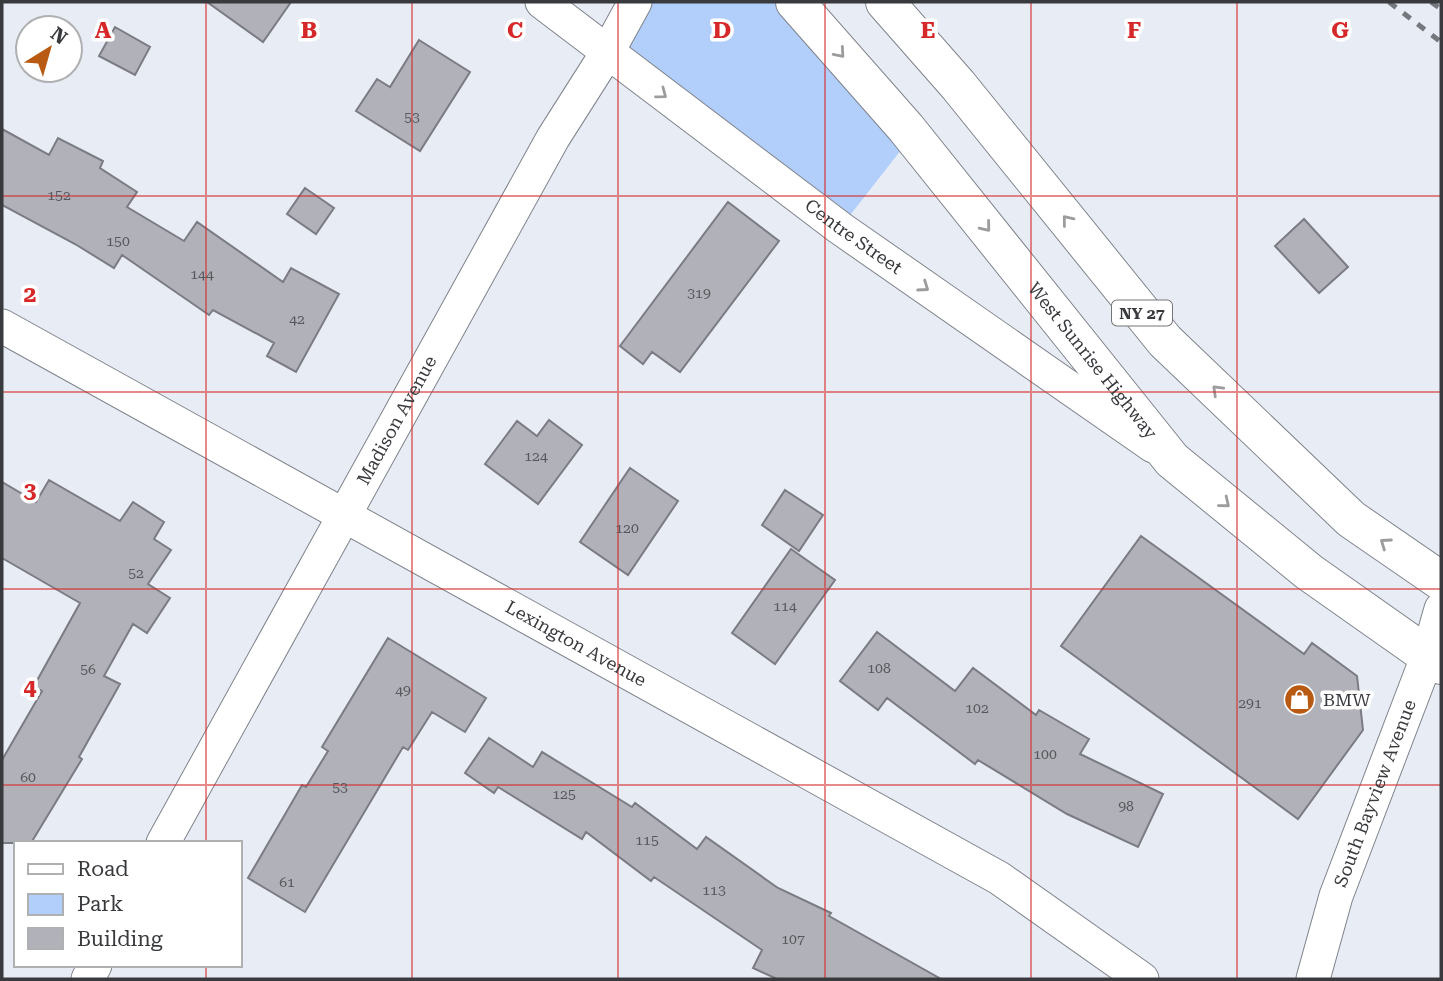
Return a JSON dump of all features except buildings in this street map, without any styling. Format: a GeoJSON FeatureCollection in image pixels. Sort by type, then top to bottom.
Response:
{"type":"FeatureCollection","features":[{"type":"Feature","properties":{"kind":"highway","name":"West Sunrise Highway"},"geometry":{"type":"LineString","coordinates":[[795,2],[906,128],[1172,460],[1308,572],[1434,660]]}},
{"type":"Feature","properties":{"kind":"highway","name":"NY 27"},"geometry":{"type":"LineString","coordinates":[[885,2],[958,85],[1165,341],[1351,519],[1441,581]]}},
{"type":"Feature","properties":{"kind":"street","name":"Centre Street"},"geometry":{"type":"LineString","coordinates":[[542,2],[840,228],[1172,460]]}},
{"type":"Feature","properties":{"kind":"street","name":"Madison Avenue"},"geometry":{"type":"LineString","coordinates":[[164,841],[553,138],[607,53],[635,2]]}},
{"type":"Feature","properties":{"kind":"street","name":"Lexington Avenue"},"geometry":{"type":"LineString","coordinates":[[2,326],[999,878],[1142,979]]}},
{"type":"Feature","properties":{"kind":"street","name":"South Bayview Avenue"},"geometry":{"type":"LineString","coordinates":[[1313,979],[1336,896],[1434,660],[1441,608]]}},
{"type":"Feature","properties":{"kind":"green space"},"geometry":{"type":"Polygon","coordinates":[[[638,2],[791,2],[912,136],[840,228],[611,56],[638,2]]]}},
{"type":"Feature","properties":{"kind":"railway"},"geometry":{"type":"LineString","coordinates":[[1389,2],[1441,42]]}},
{"type":"Feature","properties":{"kind":"railway"},"geometry":{"type":"LineString","coordinates":[[1431,2],[1441,9]]}},
{"type":"Feature","properties":{"kind":"place","name":"BMW"},"geometry":{"type":"Point","coordinates":[1300,700]}}]}
